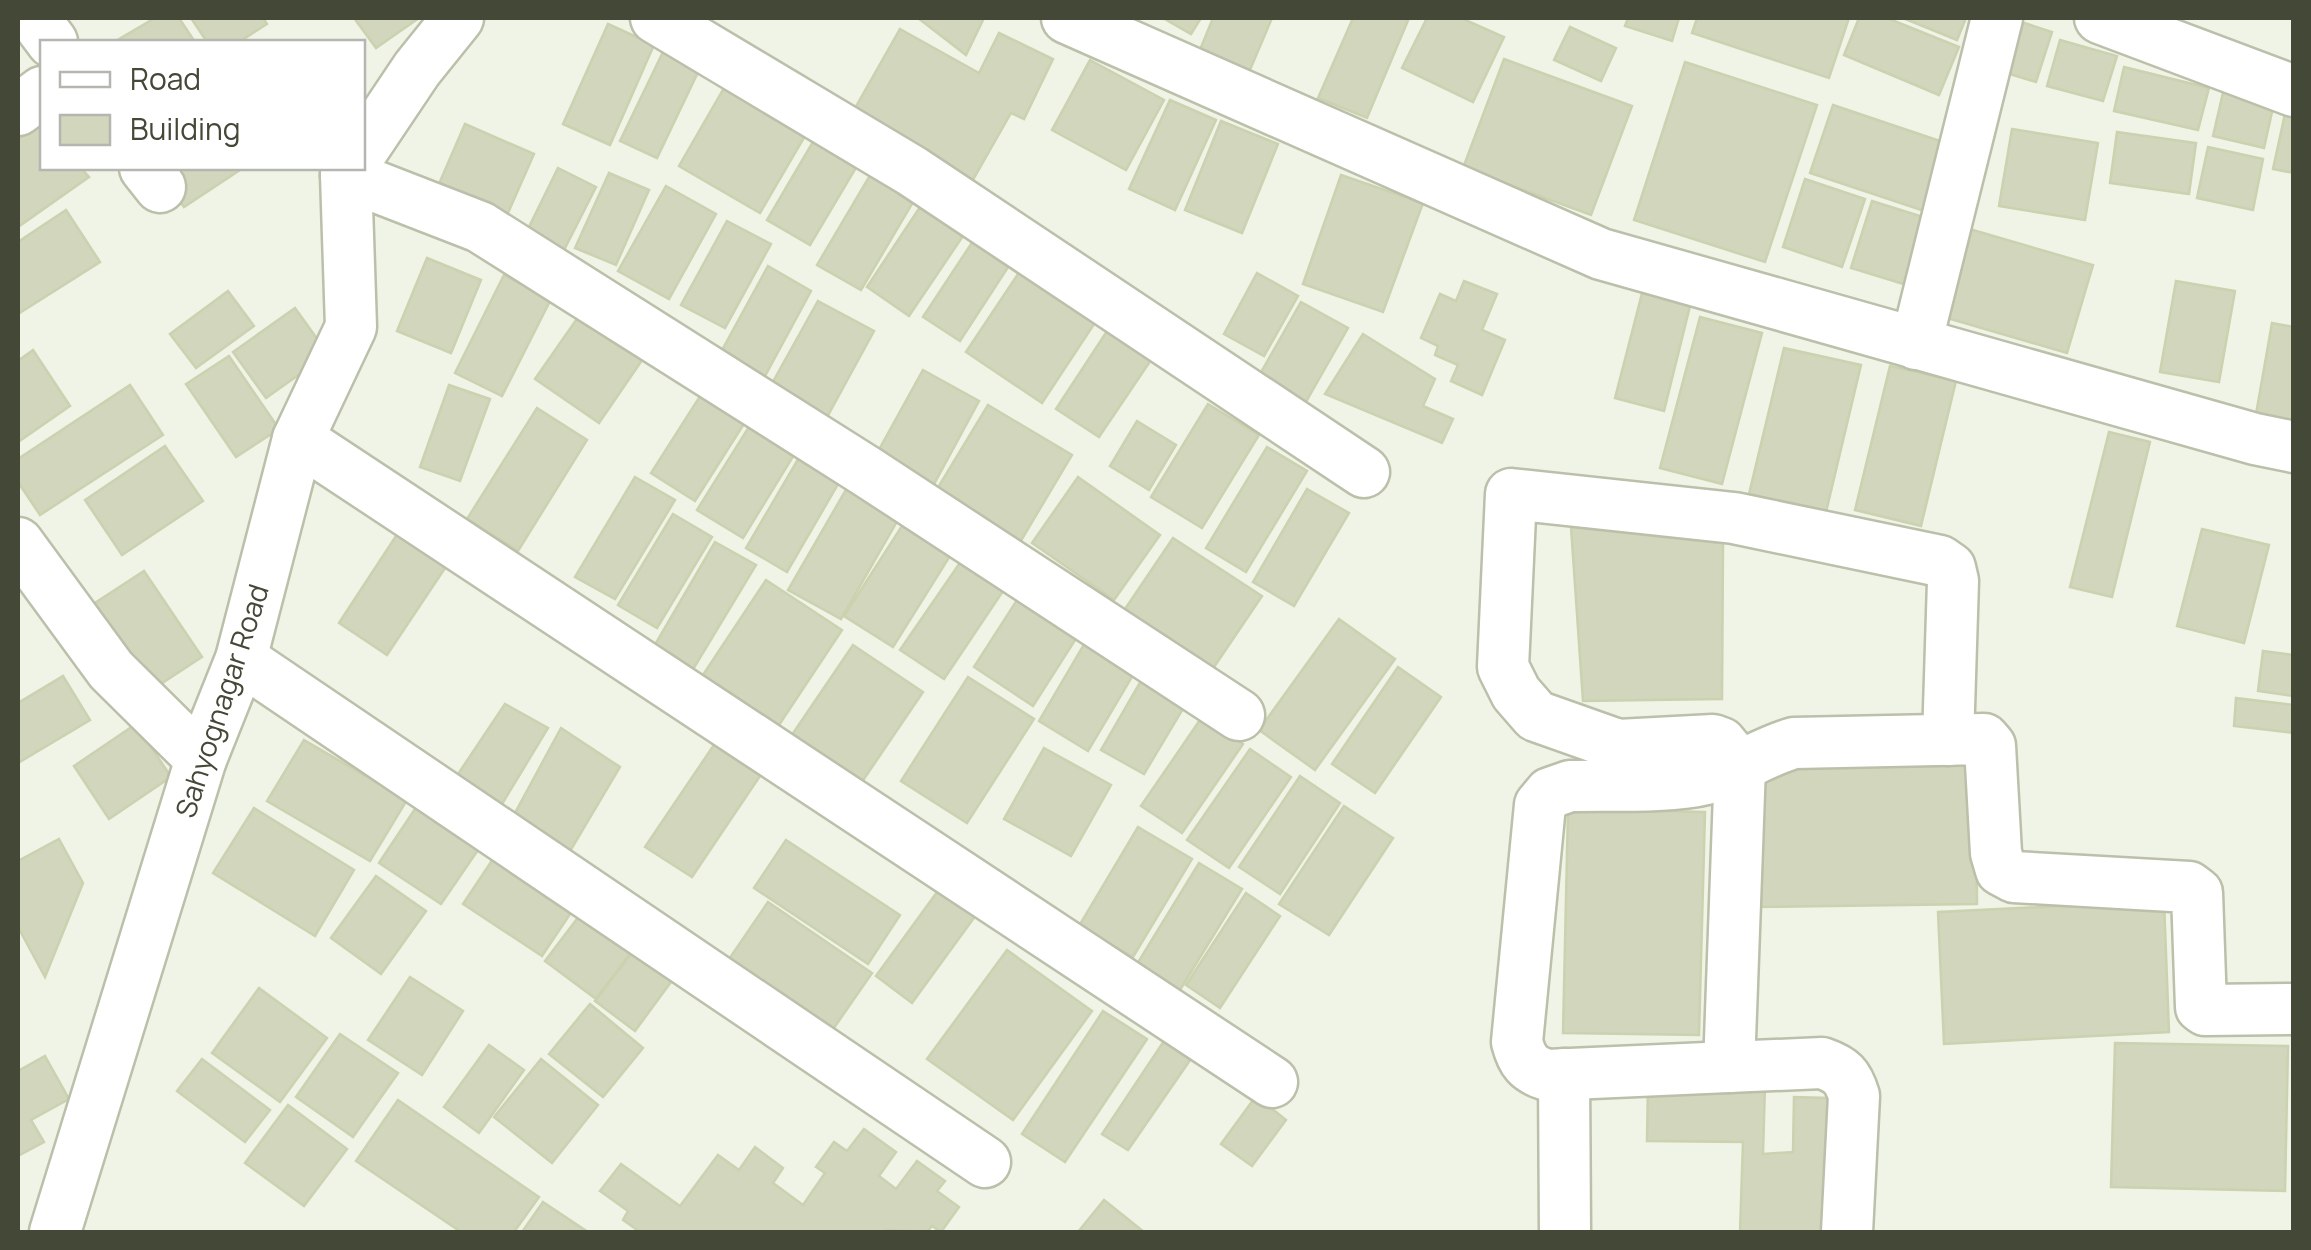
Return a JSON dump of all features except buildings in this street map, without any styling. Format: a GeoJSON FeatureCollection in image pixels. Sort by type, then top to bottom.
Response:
{"type":"FeatureCollection","features":[{"type":"Feature","properties":{"kind":"street"},"geometry":{"type":"LineString","coordinates":[[34,18],[50,40]]}},
{"type":"Feature","properties":{"kind":"street"},"geometry":{"type":"LineString","coordinates":[[365,146],[417,68],[458,18]]}},
{"type":"Feature","properties":{"kind":"street"},"geometry":{"type":"LineString","coordinates":[[656,18],[912,171],[1364,472]]}},
{"type":"Feature","properties":{"kind":"street"},"geometry":{"type":"LineString","coordinates":[[1066,18],[1600,254],[2294,447]]}},
{"type":"Feature","properties":{"kind":"street"},"geometry":{"type":"LineString","coordinates":[[1916,344],[1997,18]]}},
{"type":"Feature","properties":{"kind":"street"},"geometry":{"type":"LineString","coordinates":[[2100,18],[2294,91]]}},
{"type":"Feature","properties":{"kind":"street"},"geometry":{"type":"LineString","coordinates":[[18,110],[40,94]]}},
{"type":"Feature","properties":{"kind":"street","name":"Sahyognagar Road"},"geometry":{"type":"LineString","coordinates":[[72,1225],[201,759],[241,659],[298,439],[351,327],[353,170]]}},
{"type":"Feature","properties":{"kind":"street"},"geometry":{"type":"LineString","coordinates":[[365,170],[480,227],[866,471],[1238,715]]}},
{"type":"Feature","properties":{"kind":"street"},"geometry":{"type":"LineString","coordinates":[[298,439],[1272,1082]]}},
{"type":"Feature","properties":{"kind":"street"},"geometry":{"type":"LineString","coordinates":[[1729,1067],[1740,766],[1721,743],[1713,740],[1618,745],[1536,716],[1516,692],[1503,667],[1511,494],[1734,518],[1940,561],[1950,568],[1953,581],[1948,740]]}},
{"type":"Feature","properties":{"kind":"street"},"geometry":{"type":"LineString","coordinates":[[18,543],[110,670],[201,759]]}},
{"type":"Feature","properties":{"kind":"street"},"geometry":{"type":"LineString","coordinates":[[241,659],[986,1162]]}},
{"type":"Feature","properties":{"kind":"street"},"geometry":{"type":"LineString","coordinates":[[1847,1232],[1854,1096],[1848,1078],[1836,1068],[1822,1064],[1546,1076],[1532,1070],[1522,1058],[1518,1042],[1540,805],[1550,793],[1570,786],[1700,780],[1740,766],[1768,750],[1794,743],[1988,741],[1996,853],[2001,870],[2014,877],[2189,887],[2197,892],[2200,1008],[2294,1009]]}},
{"type":"Feature","properties":{"kind":"street"},"geometry":{"type":"LineString","coordinates":[[1564,1074],[1565,1232]]}}]}
